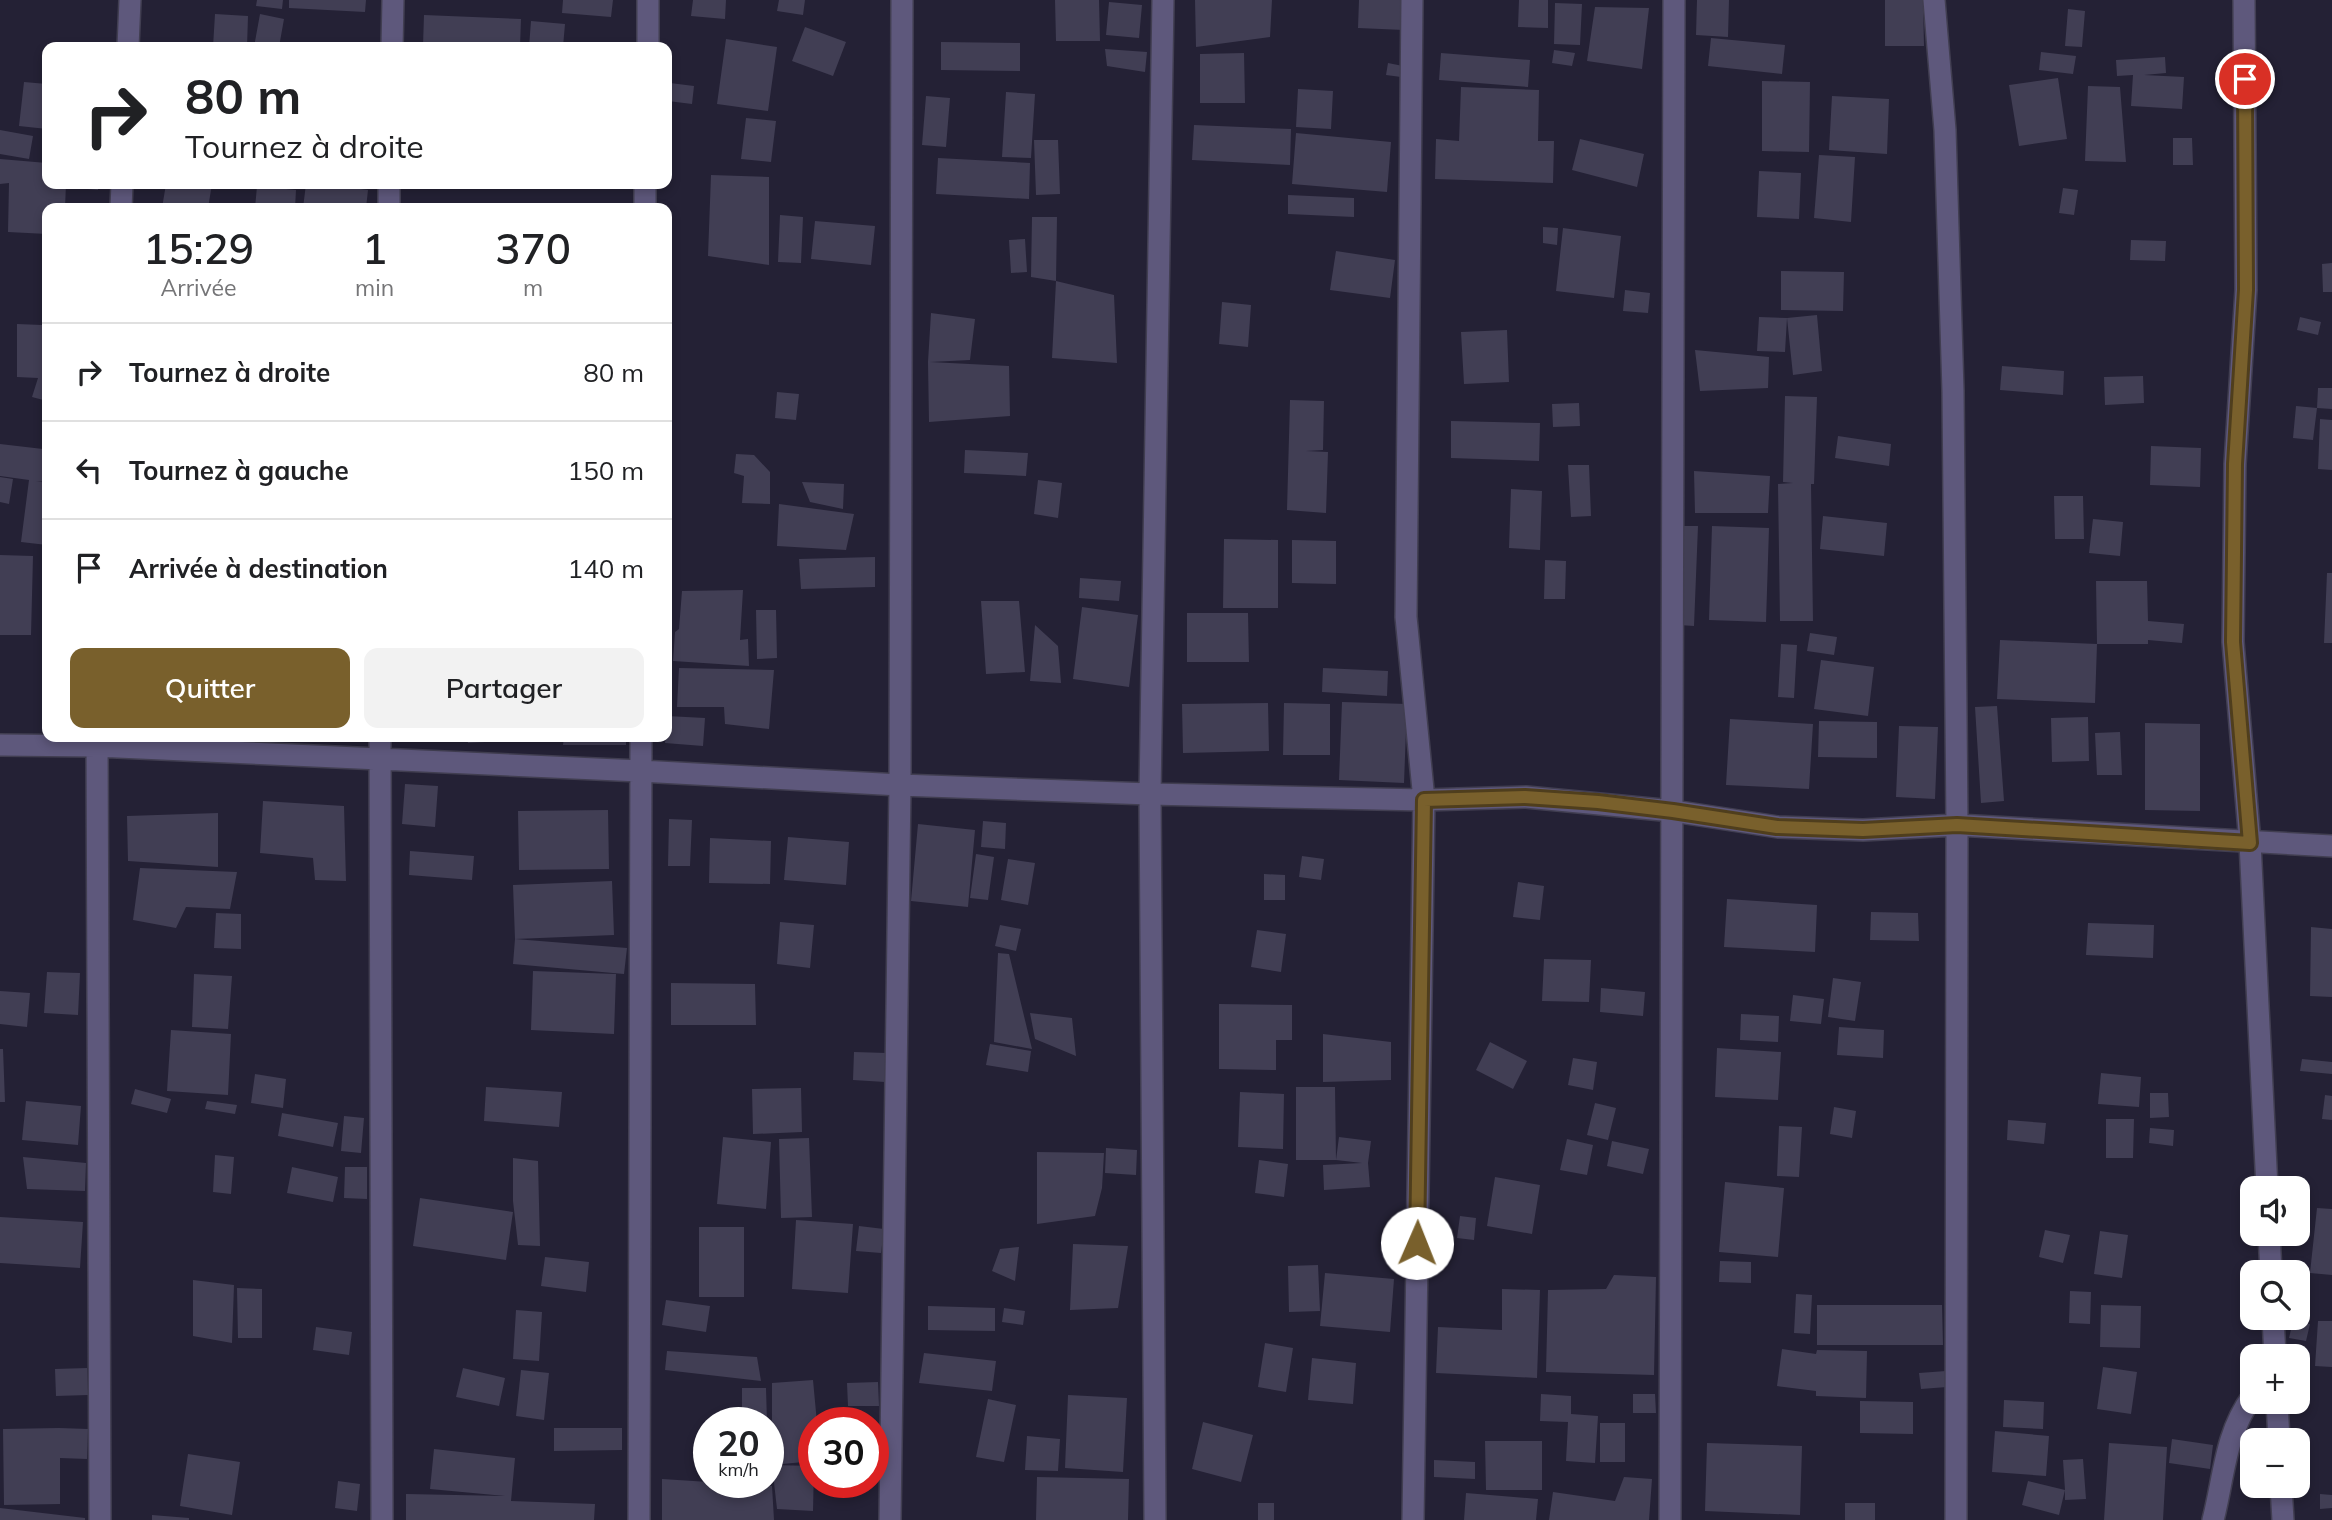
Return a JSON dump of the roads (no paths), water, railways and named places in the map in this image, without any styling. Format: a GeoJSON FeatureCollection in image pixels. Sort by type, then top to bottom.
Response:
{"type":"FeatureCollection","features":[{"type":"Feature","properties":{"kind":"street"},"geometry":{"type":"LineString","coordinates":[[128,42],[130,0]]}},
{"type":"Feature","properties":{"kind":"street"},"geometry":{"type":"LineString","coordinates":[[392,42],[393,0]]}},
{"type":"Feature","properties":{"kind":"street"},"geometry":{"type":"LineString","coordinates":[[648,42],[649,0]]}},
{"type":"Feature","properties":{"kind":"street"},"geometry":{"type":"LineString","coordinates":[[890,1520],[900,785],[902,0]]}},
{"type":"Feature","properties":{"kind":"street"},"geometry":{"type":"LineString","coordinates":[[1155,1520],[1150,794],[1163,0]]}},
{"type":"Feature","properties":{"kind":"street"},"geometry":{"type":"LineString","coordinates":[[1412,0],[1406,617],[1424,800],[1413,1520]]}},
{"type":"Feature","properties":{"kind":"street"},"geometry":{"type":"LineString","coordinates":[[1670,1520],[1674,0]]}},
{"type":"Feature","properties":{"kind":"street"},"geometry":{"type":"LineString","coordinates":[[1934,0],[1945,130],[1953,378],[1957,825],[1956,1520]]}},
{"type":"Feature","properties":{"kind":"street"},"geometry":{"type":"LineString","coordinates":[[2244,0],[2246,290],[2235,464],[2233,642],[2250,843],[2266,1176]]}},
{"type":"Feature","properties":{"kind":"street"},"geometry":{"type":"LineString","coordinates":[[0,744],[64,742]]}},
{"type":"Feature","properties":{"kind":"street"},"geometry":{"type":"LineString","coordinates":[[96,742],[100,1520]]}},
{"type":"Feature","properties":{"kind":"street"},"geometry":{"type":"LineString","coordinates":[[112,742],[379,759],[900,785],[1424,800],[1525,797],[1598,802],[1777,827],[1863,830],[1957,825],[2332,846]]}},
{"type":"Feature","properties":{"kind":"street"},"geometry":{"type":"LineString","coordinates":[[380,742],[382,1520]]}},
{"type":"Feature","properties":{"kind":"street"},"geometry":{"type":"LineString","coordinates":[[639,1520],[640,742]]}},
{"type":"Feature","properties":{"kind":"street"},"geometry":{"type":"LineString","coordinates":[[2213,1520],[2231,1437],[2241,1414]]}},
{"type":"Feature","properties":{"kind":"street"},"geometry":{"type":"LineString","coordinates":[[2282,1498],[2283,1520]]}}]}
